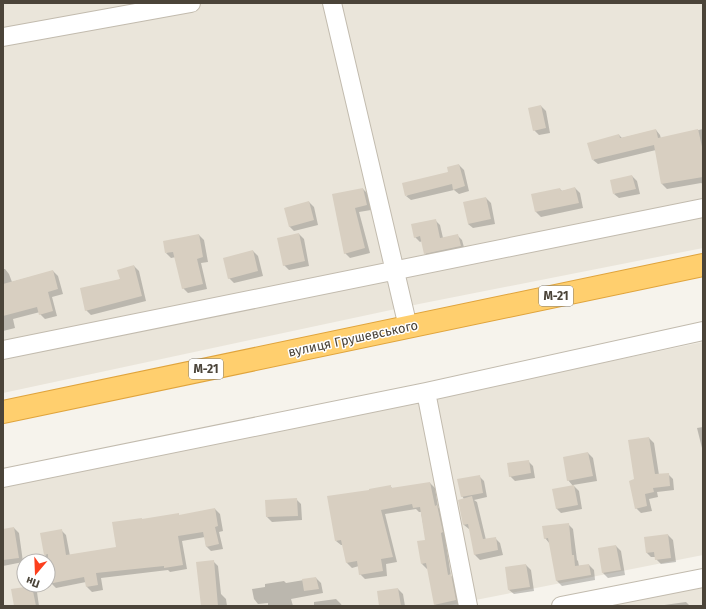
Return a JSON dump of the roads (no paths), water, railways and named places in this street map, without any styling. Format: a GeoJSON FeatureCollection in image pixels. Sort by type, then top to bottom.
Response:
{"type":"FeatureCollection","features":[{"type":"Feature","properties":{"kind":"highway","name":"вулиця Грушевського"},"geometry":{"type":"LineString","coordinates":[[3,412],[703,266]]}},
{"type":"Feature","properties":{"kind":"street"},"geometry":{"type":"LineString","coordinates":[[3,37],[191,3]]}},
{"type":"Feature","properties":{"kind":"street"},"geometry":{"type":"LineString","coordinates":[[332,3],[408,327]]}},
{"type":"Feature","properties":{"kind":"street"},"geometry":{"type":"LineString","coordinates":[[3,350],[703,208]]}},
{"type":"Feature","properties":{"kind":"street"},"geometry":{"type":"LineString","coordinates":[[3,478],[426,392],[703,331]]}},
{"type":"Feature","properties":{"kind":"street"},"geometry":{"type":"LineString","coordinates":[[426,392],[468,606]]}},
{"type":"Feature","properties":{"kind":"street"},"geometry":{"type":"LineString","coordinates":[[561,606],[703,578]]}}]}
